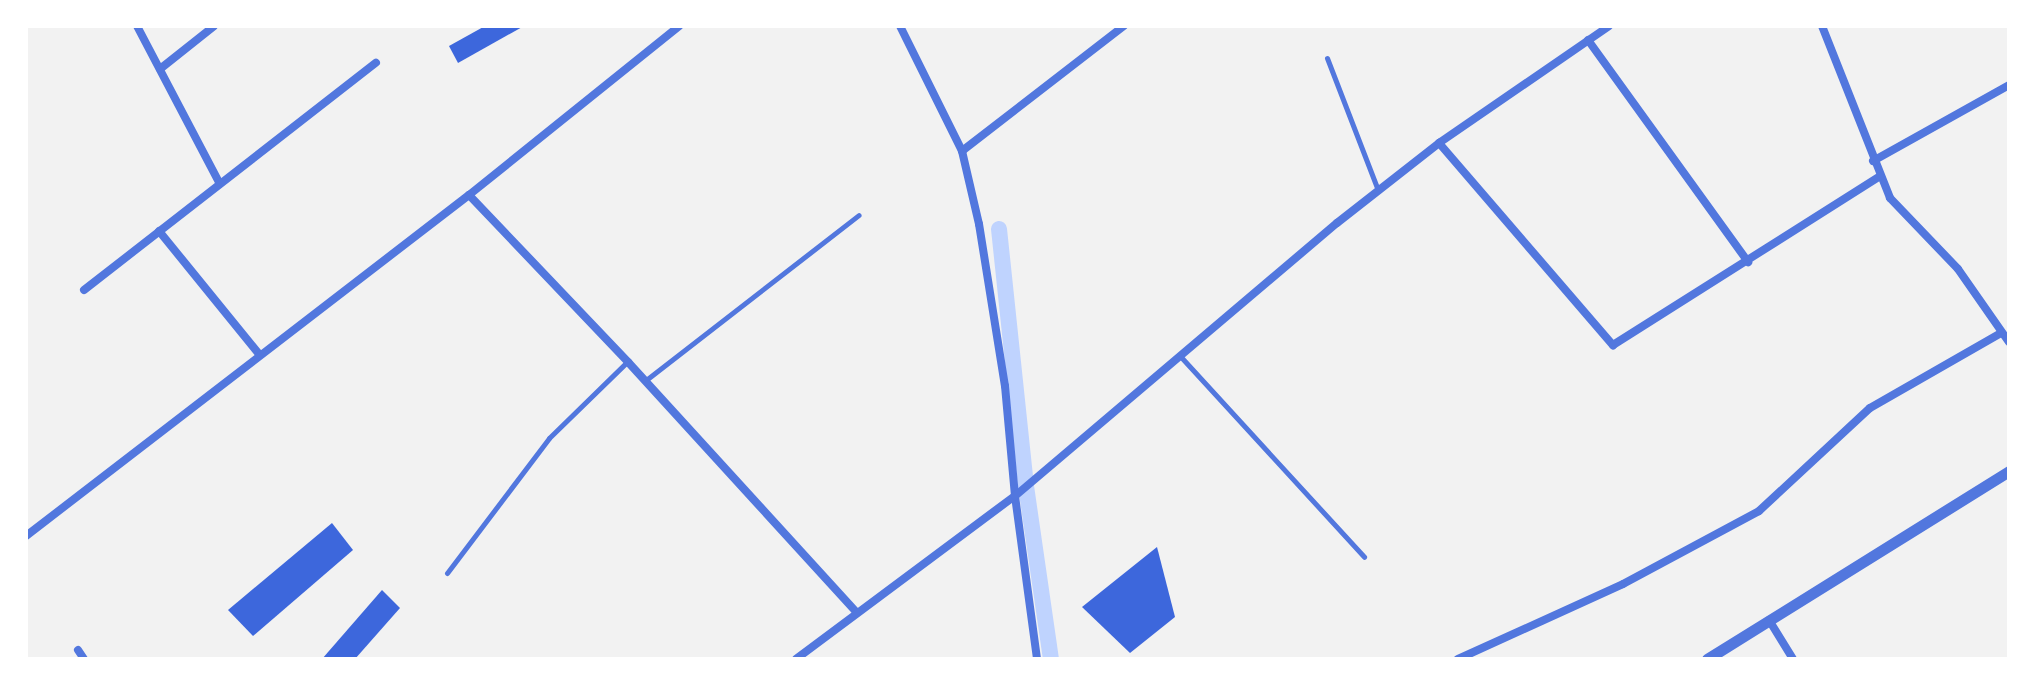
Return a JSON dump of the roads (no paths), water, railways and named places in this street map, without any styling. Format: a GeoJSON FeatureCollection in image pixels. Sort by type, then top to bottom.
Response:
{"type":"FeatureCollection","features":[{"type":"Feature","properties":{"kind":"street"},"geometry":{"type":"LineString","coordinates":[[137,26],[220,184]]}},
{"type":"Feature","properties":{"kind":"street"},"geometry":{"type":"LineString","coordinates":[[160,69],[214,26]]}},
{"type":"Feature","properties":{"kind":"street"},"geometry":{"type":"LineString","coordinates":[[26,536],[469,195],[679,26]]}},
{"type":"Feature","properties":{"kind":"street"},"geometry":{"type":"LineString","coordinates":[[900,26],[962,151],[979,224],[1005,386],[1015,496],[1037,659]]}},
{"type":"Feature","properties":{"kind":"street"},"geometry":{"type":"LineString","coordinates":[[962,151],[1124,26]]}},
{"type":"Feature","properties":{"kind":"street"},"geometry":{"type":"LineString","coordinates":[[796,659],[1015,496],[1378,190],[1439,143],[1609,26]]}},
{"type":"Feature","properties":{"kind":"street"},"geometry":{"type":"LineString","coordinates":[[1822,26],[1879,177],[1890,198],[1958,269],[2009,342]]}},
{"type":"Feature","properties":{"kind":"street"},"geometry":{"type":"LineString","coordinates":[[1588,40],[1748,262]]}},
{"type":"Feature","properties":{"kind":"street"},"geometry":{"type":"LineString","coordinates":[[84,290],[376,63]]}},
{"type":"Feature","properties":{"kind":"street"},"geometry":{"type":"LineString","coordinates":[[1873,161],[2009,85]]}},
{"type":"Feature","properties":{"kind":"street"},"geometry":{"type":"LineString","coordinates":[[1439,143],[1613,345],[1879,177]]}},
{"type":"Feature","properties":{"kind":"street"},"geometry":{"type":"LineString","coordinates":[[469,195],[628,362],[856,612]]}},
{"type":"Feature","properties":{"kind":"street"},"geometry":{"type":"LineString","coordinates":[[159,231],[259,354]]}},
{"type":"Feature","properties":{"kind":"street"},"geometry":{"type":"LineString","coordinates":[[1458,659],[1623,584],[1759,511],[1870,408],[2001,333]]}},
{"type":"Feature","properties":{"kind":"street"},"geometry":{"type":"LineString","coordinates":[[1707,659],[2009,471]]}},
{"type":"Feature","properties":{"kind":"street"},"geometry":{"type":"LineString","coordinates":[[1769,620],[1793,659]]}},
{"type":"Feature","properties":{"kind":"street"},"geometry":{"type":"LineString","coordinates":[[78,650],[84,659]]}},
{"type":"Feature","properties":{"kind":"lane"},"geometry":{"type":"LineString","coordinates":[[1327,58],[1378,190]]}},
{"type":"Feature","properties":{"kind":"lane"},"geometry":{"type":"LineString","coordinates":[[645,381],[859,215]]}},
{"type":"Feature","properties":{"kind":"lane"},"geometry":{"type":"LineString","coordinates":[[1181,357],[1364,557]]}},
{"type":"Feature","properties":{"kind":"lane"},"geometry":{"type":"LineString","coordinates":[[447,573],[549,438],[628,362]]}},
{"type":"Feature","properties":{"kind":"waterway"},"geometry":{"type":"LineString","coordinates":[[999,229],[1026,486],[1051,659]]}}]}
